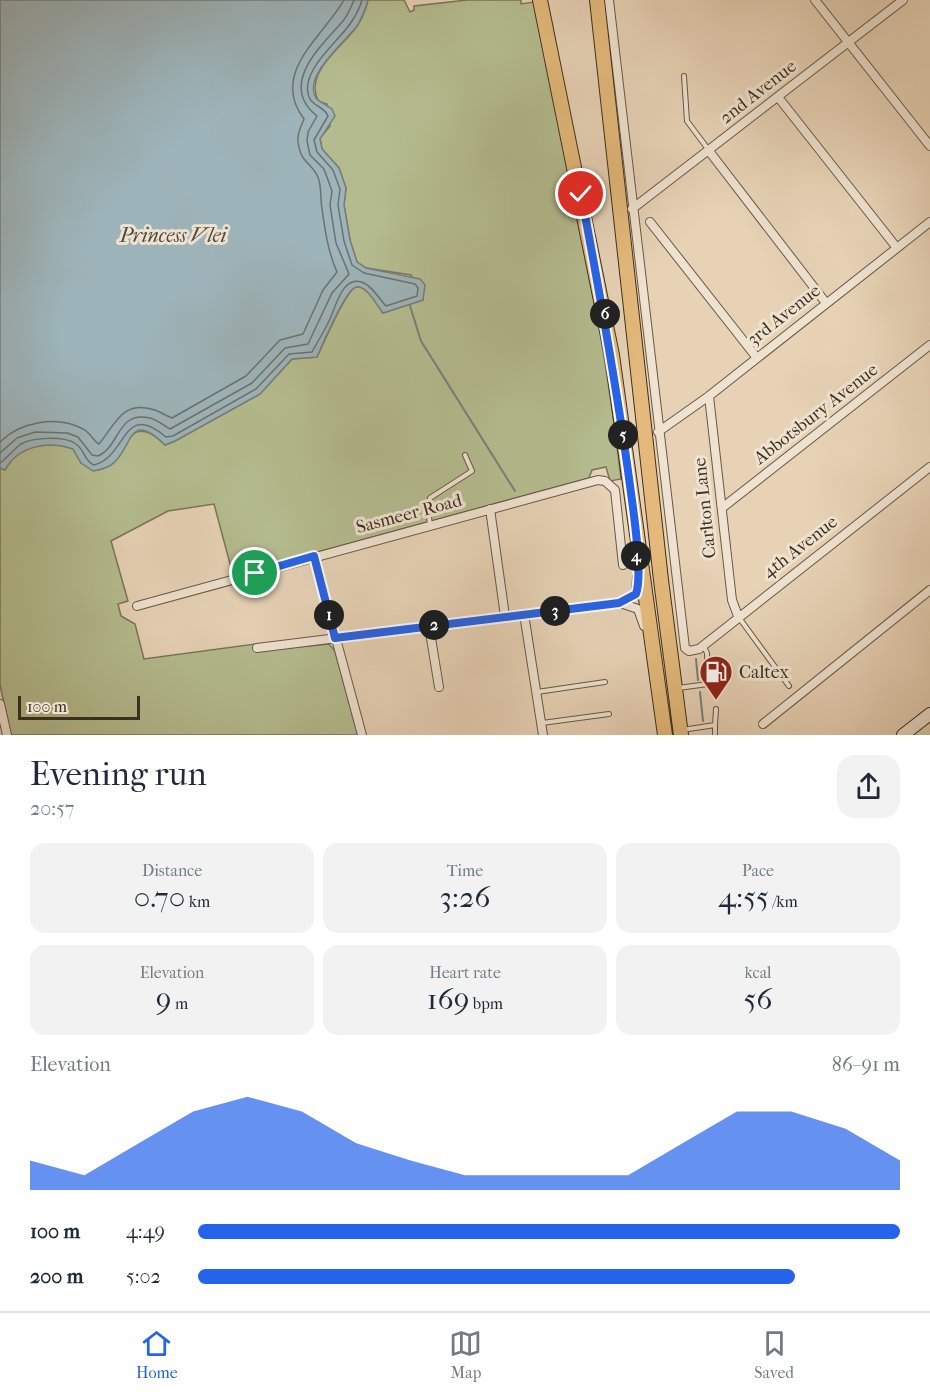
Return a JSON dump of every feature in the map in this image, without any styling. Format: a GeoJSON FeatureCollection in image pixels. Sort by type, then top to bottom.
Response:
{"type":"FeatureCollection","features":[{"type":"Feature","properties":{"kind":"main road"},"geometry":{"type":"LineString","coordinates":[[540,0],[605,317],[664,735]]}},
{"type":"Feature","properties":{"kind":"main road"},"geometry":{"type":"LineString","coordinates":[[597,0],[681,733]]}},
{"type":"Feature","properties":{"kind":"main road"},"geometry":{"type":"LineString","coordinates":[[903,735],[930,714]]}},
{"type":"Feature","properties":{"kind":"street"},"geometry":{"type":"LineString","coordinates":[[609,0],[658,432]]}},
{"type":"Feature","properties":{"kind":"street"},"geometry":{"type":"LineString","coordinates":[[815,0],[930,146]]}},
{"type":"Feature","properties":{"kind":"street","name":"2nd Avenue"},"geometry":{"type":"LineString","coordinates":[[632,209],[903,0]]}},
{"type":"Feature","properties":{"kind":"street"},"geometry":{"type":"LineString","coordinates":[[778,97],[897,248]]}},
{"type":"Feature","properties":{"kind":"street"},"geometry":{"type":"LineString","coordinates":[[709,151],[826,303]]}},
{"type":"Feature","properties":{"kind":"street"},"geometry":{"type":"LineString","coordinates":[[650,222],[757,358]]}},
{"type":"Feature","properties":{"kind":"street","name":"3rd Avenue"},"geometry":{"type":"LineString","coordinates":[[658,432],[709,396],[930,222]]}},
{"type":"Feature","properties":{"kind":"street","name":"Abbotsbury Avenue"},"geometry":{"type":"LineString","coordinates":[[722,508],[930,345]]}},
{"type":"Feature","properties":{"kind":"street","name":"Carlton Lane"},"geometry":{"type":"LineString","coordinates":[[709,396],[732,600],[738,616]]}},
{"type":"Feature","properties":{"kind":"street","name":"4th Avenue"},"geometry":{"type":"LineString","coordinates":[[658,432],[682,642],[689,651],[698,650],[738,616],[930,467]]}},
{"type":"Feature","properties":{"kind":"street","name":"Sasmeer Road"},"geometry":{"type":"LineString","coordinates":[[137,606],[598,480],[605,481],[615,494],[623,565]]}},
{"type":"Feature","properties":{"kind":"street"},"geometry":{"type":"LineString","coordinates":[[490,509],[505,616]]}},
{"type":"Feature","properties":{"kind":"street"},"geometry":{"type":"LineString","coordinates":[[257,648],[619,603],[633,597],[637,590],[635,527]]}},
{"type":"Feature","properties":{"kind":"street"},"geometry":{"type":"LineString","coordinates":[[314,556],[362,735]]}},
{"type":"Feature","properties":{"kind":"street"},"geometry":{"type":"LineString","coordinates":[[763,724],[930,590]]}},
{"type":"Feature","properties":{"kind":"street"},"geometry":{"type":"LineString","coordinates":[[619,603],[635,606],[640,612],[654,658]]}},
{"type":"Feature","properties":{"kind":"street"},"geometry":{"type":"LineString","coordinates":[[524,614],[543,735]]}},
{"type":"Feature","properties":{"kind":"street"},"geometry":{"type":"LineString","coordinates":[[429,626],[439,687]]}},
{"type":"Feature","properties":{"kind":"street"},"geometry":{"type":"LineString","coordinates":[[0,704],[7,735]]}},
{"type":"Feature","properties":{"kind":"lane"},"geometry":{"type":"LineString","coordinates":[[684,76],[687,121],[709,151]]}},
{"type":"Feature","properties":{"kind":"lane"},"geometry":{"type":"LineString","coordinates":[[430,525],[428,509],[430,498],[472,470],[465,455]]}},
{"type":"Feature","properties":{"kind":"lane"},"geometry":{"type":"LineString","coordinates":[[738,616],[789,686]]}},
{"type":"Feature","properties":{"kind":"lane"},"geometry":{"type":"LineString","coordinates":[[703,645],[707,653],[708,684]]}},
{"type":"Feature","properties":{"kind":"lane"},"geometry":{"type":"LineString","coordinates":[[536,692],[605,682]]}},
{"type":"Feature","properties":{"kind":"lane"},"geometry":{"type":"LineString","coordinates":[[675,689],[708,684],[713,687],[714,693]]}},
{"type":"Feature","properties":{"kind":"lane"},"geometry":{"type":"LineString","coordinates":[[716,709],[717,734]]}},
{"type":"Feature","properties":{"kind":"lane"},"geometry":{"type":"LineString","coordinates":[[541,724],[609,714]]}},
{"type":"Feature","properties":{"kind":"lane"},"geometry":{"type":"LineString","coordinates":[[681,733],[715,725]]}},
{"type":"Feature","properties":{"kind":"green space"},"geometry":{"type":"Polygon","coordinates":[[[368,0],[404,0],[410,12],[414,10],[414,6],[467,0],[521,0],[521,4],[534,2],[594,299],[621,479],[610,481],[606,467],[592,470],[589,478],[233,575],[214,504],[168,511],[111,541],[128,601],[118,604],[121,616],[135,624],[144,659],[255,644],[256,651],[329,644],[335,651],[358,735],[11,735],[0,685],[0,468],[5,470],[18,455],[44,445],[73,449],[81,463],[127,441],[136,432],[141,431],[151,434],[165,445],[260,394],[292,359],[317,357],[341,307],[356,287],[364,289],[383,313],[423,300],[411,275],[366,268],[357,262],[350,240],[344,205],[346,188],[339,168],[322,149],[320,138],[330,126],[327,104],[318,101],[315,90],[316,80],[327,60],[359,23],[368,0]]]}},
{"type":"Feature","properties":{"kind":"water","name":"Princess Vlei"},"geometry":{"type":"Polygon","coordinates":[[[0,0],[368,0],[357,26],[327,59],[315,80],[313,89],[316,98],[332,109],[335,116],[320,139],[322,149],[339,168],[346,188],[344,205],[350,240],[357,262],[366,268],[420,279],[425,285],[423,300],[383,313],[364,289],[356,287],[346,297],[317,357],[292,359],[260,394],[165,445],[153,434],[144,430],[137,431],[132,436],[118,459],[111,465],[93,471],[81,463],[73,449],[54,445],[26,450],[18,455],[5,470],[0,468],[0,0]]]}},
{"type":"Feature","properties":{"kind":"waterway"},"geometry":{"type":"LineString","coordinates":[[410,306],[421,341],[515,491]]}},
{"type":"Feature","properties":{"kind":"waterway"},"geometry":{"type":"LineString","coordinates":[[696,659],[698,680]]}},
{"type":"Feature","properties":{"kind":"waterway"},"geometry":{"type":"LineString","coordinates":[[700,692],[703,721]]}},
{"type":"Feature","properties":{"kind":"place","name":"Caltex"},"geometry":{"type":"Point","coordinates":[716,701]}},
{"type":"Feature","properties":{"kind":"route"},"geometry":{"type":"LineString","coordinates":[[255,573],[314,556],[335,638],[619,603],[636,594],[638,586],[635,527],[621,419],[612,355],[581,194]]}}]}
